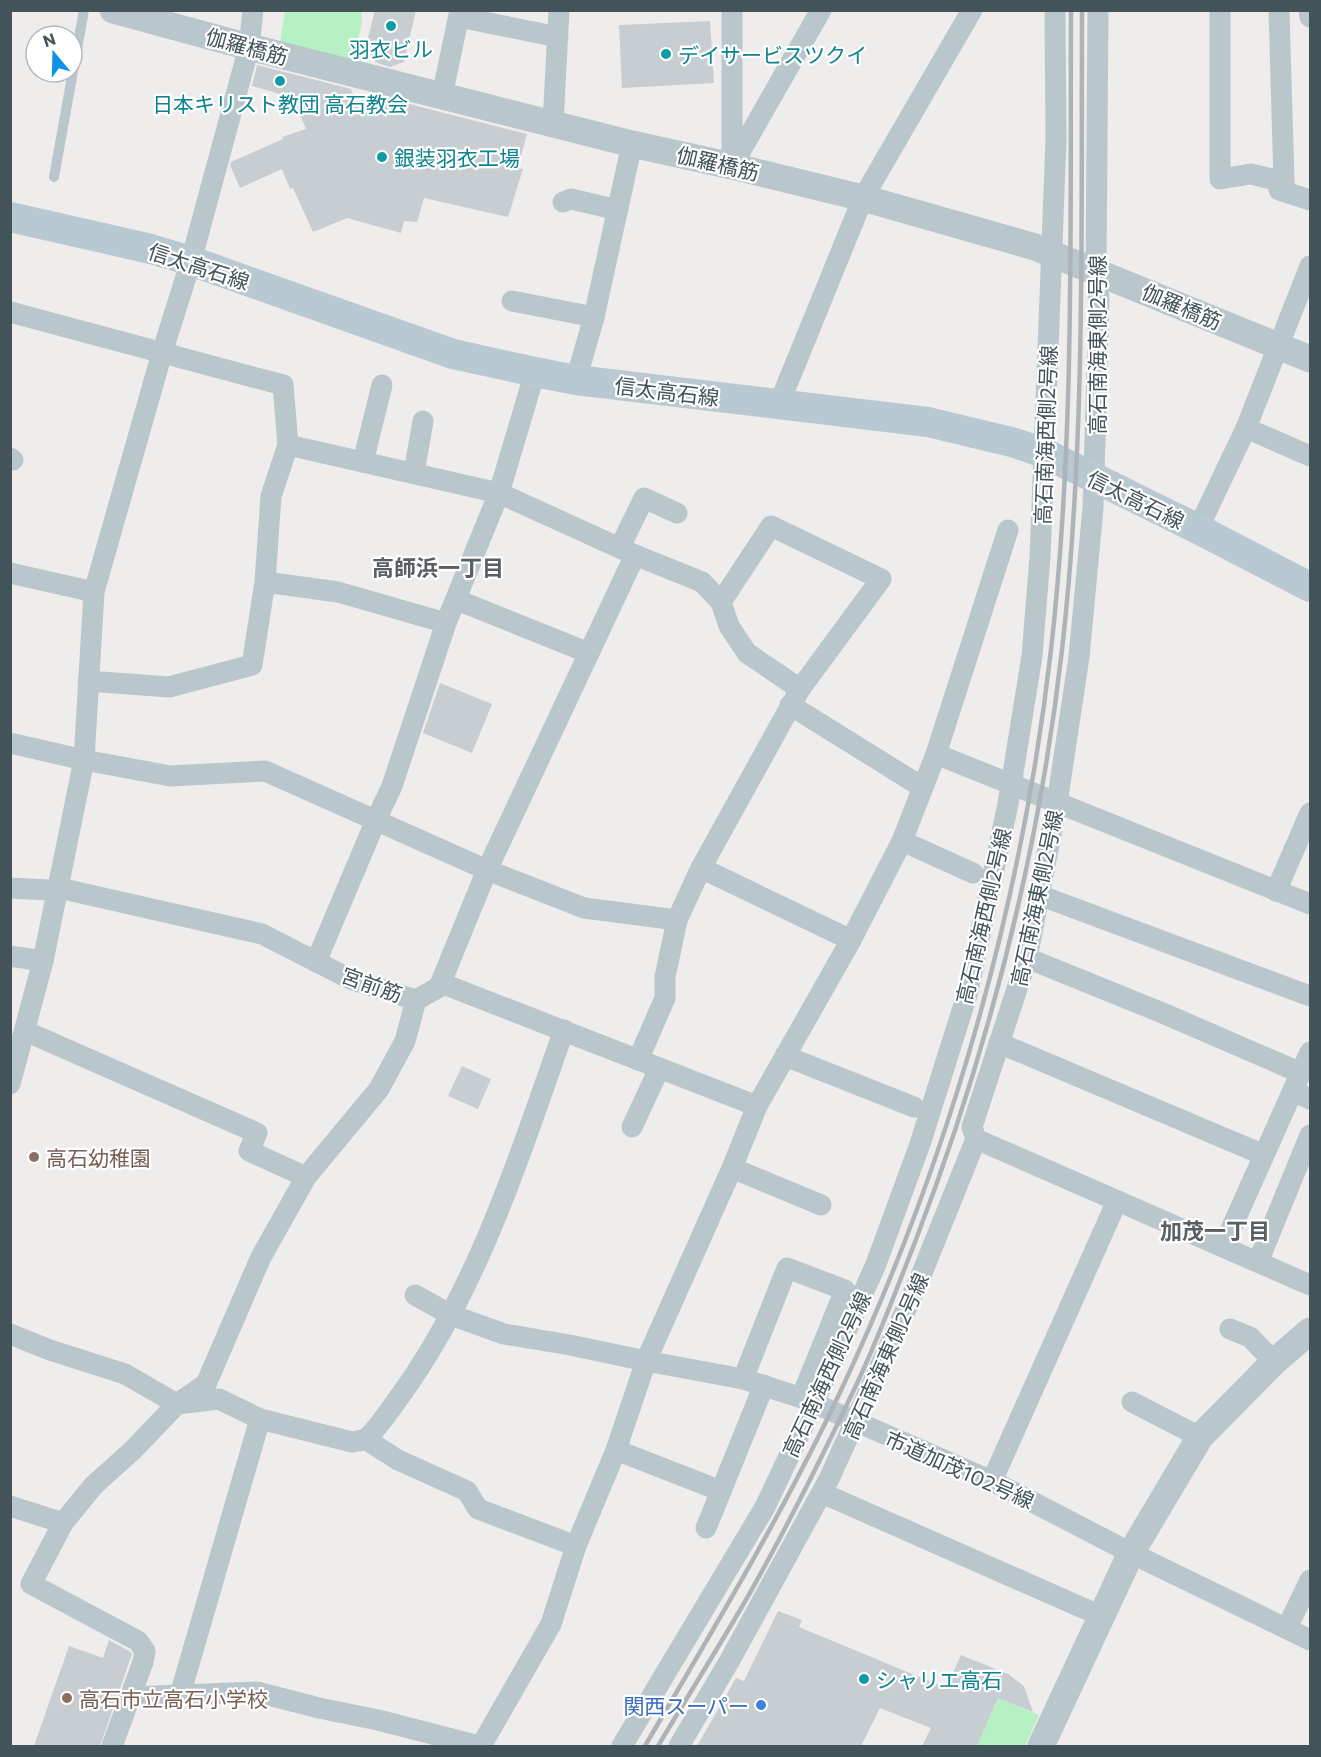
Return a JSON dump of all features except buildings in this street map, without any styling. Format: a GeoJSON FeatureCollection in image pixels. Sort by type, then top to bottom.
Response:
{"type":"FeatureCollection","features":[{"type":"Feature","properties":{"kind":"main road","name":"信太高石線"},"geometry":{"type":"LineString","coordinates":[[10,217],[151,249],[190,261],[453,354],[576,380],[928,422],[1015,443],[1044,453],[1311,587]]}},
{"type":"Feature","properties":{"kind":"street","name":"伽羅橋筋"},"geometry":{"type":"LineString","coordinates":[[113,10],[249,47],[632,144],[863,198],[1051,252],[1311,358]]}},
{"type":"Feature","properties":{"kind":"street"},"geometry":{"type":"LineString","coordinates":[[10,1084],[43,961],[84,760],[94,592],[249,47],[253,10]]}},
{"type":"Feature","properties":{"kind":"street"},"geometry":{"type":"LineString","coordinates":[[553,124],[559,10]]}},
{"type":"Feature","properties":{"kind":"street"},"geometry":{"type":"LineString","coordinates":[[732,10],[732,166]]}},
{"type":"Feature","properties":{"kind":"street"},"geometry":{"type":"LineString","coordinates":[[732,166],[809,21],[821,10]]}},
{"type":"Feature","properties":{"kind":"street"},"geometry":{"type":"LineString","coordinates":[[779,404],[863,198],[972,10]]}},
{"type":"Feature","properties":{"kind":"street","name":"高石南海西側2号線"},"geometry":{"type":"LineString","coordinates":[[622,1746],[765,1506],[808,1400],[876,1264],[923,1133],[967,995],[1011,784],[1032,656],[1040,557],[1056,140],[1055,10]]}},
{"type":"Feature","properties":{"kind":"street","name":"高石南海東側2号線"},"geometry":{"type":"LineString","coordinates":[[679,1746],[730,1660],[824,1490],[921,1278],[976,1139],[972,1127],[1027,958],[1057,803],[1079,657],[1094,478],[1099,300],[1096,270],[1098,10]]}},
{"type":"Feature","properties":{"kind":"street"},"geometry":{"type":"LineString","coordinates":[[1220,10],[1220,179],[1251,174],[1284,182]]}},
{"type":"Feature","properties":{"kind":"street"},"geometry":{"type":"LineString","coordinates":[[1280,10],[1284,182],[1279,190],[1311,200]]}},
{"type":"Feature","properties":{"kind":"street"},"geometry":{"type":"LineString","coordinates":[[1309,10],[1311,17]]}},
{"type":"Feature","properties":{"kind":"street"},"geometry":{"type":"LineString","coordinates":[[442,96],[460,14],[558,37]]}},
{"type":"Feature","properties":{"kind":"street"},"geometry":{"type":"LineString","coordinates":[[576,380],[594,317],[632,144]]}},
{"type":"Feature","properties":{"kind":"street"},"geometry":{"type":"LineString","coordinates":[[563,201],[571,199],[618,210]]}},
{"type":"Feature","properties":{"kind":"street"},"geometry":{"type":"LineString","coordinates":[[1198,529],[1246,428],[1311,266]]}},
{"type":"Feature","properties":{"kind":"street"},"geometry":{"type":"LineString","coordinates":[[512,301],[594,317]]}},
{"type":"Feature","properties":{"kind":"street"},"geometry":{"type":"LineString","coordinates":[[10,312],[283,385],[288,445],[271,496],[265,582],[252,665],[170,687],[88,681]]}},
{"type":"Feature","properties":{"kind":"street"},"geometry":{"type":"LineString","coordinates":[[316,962],[392,786],[446,623],[499,493],[535,372]]}},
{"type":"Feature","properties":{"kind":"street"},"geometry":{"type":"LineString","coordinates":[[363,462],[382,384]]}},
{"type":"Feature","properties":{"kind":"street"},"geometry":{"type":"LineString","coordinates":[[414,473],[423,421]]}},
{"type":"Feature","properties":{"kind":"street"},"geometry":{"type":"LineString","coordinates":[[1246,428],[1311,456]]}},
{"type":"Feature","properties":{"kind":"street"},"geometry":{"type":"LineString","coordinates":[[288,445],[499,493],[702,582],[721,602],[729,626],[747,653],[795,697],[922,787]]}},
{"type":"Feature","properties":{"kind":"street"},"geometry":{"type":"LineString","coordinates":[[439,987],[488,870],[590,653],[644,498],[677,513]]}},
{"type":"Feature","properties":{"kind":"street"},"geometry":{"type":"LineString","coordinates":[[638,1060],[665,998],[665,977],[677,920],[701,868],[795,697],[882,579],[771,526],[721,602]]}},
{"type":"Feature","properties":{"kind":"street"},"geometry":{"type":"LineString","coordinates":[[129,1697],[257,1692],[480,1746],[551,1624],[576,1546],[616,1450],[646,1361],[732,1168],[757,1106],[850,940],[902,841],[936,754],[1008,530]]}},
{"type":"Feature","properties":{"kind":"street"},"geometry":{"type":"LineString","coordinates":[[10,573],[94,592]]}},
{"type":"Feature","properties":{"kind":"street"},"geometry":{"type":"LineString","coordinates":[[265,582],[338,592],[446,623]]}},
{"type":"Feature","properties":{"kind":"street"},"geometry":{"type":"LineString","coordinates":[[457,600],[590,653]]}},
{"type":"Feature","properties":{"kind":"street"},"geometry":{"type":"LineString","coordinates":[[10,743],[170,776],[264,771],[488,870],[584,908],[677,920]]}},
{"type":"Feature","properties":{"kind":"street"},"geometry":{"type":"LineString","coordinates":[[936,754],[1311,904]]}},
{"type":"Feature","properties":{"kind":"street"},"geometry":{"type":"LineString","coordinates":[[1276,891],[1311,813]]}},
{"type":"Feature","properties":{"kind":"street"},"geometry":{"type":"LineString","coordinates":[[902,841],[973,873]]}},
{"type":"Feature","properties":{"kind":"street"},"geometry":{"type":"LineString","coordinates":[[701,868],[850,940]]}},
{"type":"Feature","properties":{"kind":"street","name":"宮前筋"},"geometry":{"type":"LineString","coordinates":[[10,888],[49,890],[59,888],[262,934],[350,979],[416,1000],[439,987]]}},
{"type":"Feature","properties":{"kind":"street"},"geometry":{"type":"LineString","coordinates":[[1039,895],[1311,996]]}},
{"type":"Feature","properties":{"kind":"street"},"geometry":{"type":"LineString","coordinates":[[10,956],[43,961]]}},
{"type":"Feature","properties":{"kind":"street"},"geometry":{"type":"LineString","coordinates":[[1027,958],[1165,1014],[1301,1088]]}},
{"type":"Feature","properties":{"kind":"street"},"geometry":{"type":"LineString","coordinates":[[439,987],[446,986],[564,1030],[757,1106]]}},
{"type":"Feature","properties":{"kind":"street"},"geometry":{"type":"LineString","coordinates":[[112,1746],[145,1651],[138,1641],[31,1584],[63,1523],[94,1485],[133,1450],[177,1404],[206,1384],[261,1257],[306,1177],[379,1089],[405,1041],[416,1000]]}},
{"type":"Feature","properties":{"kind":"street"},"geometry":{"type":"LineString","coordinates":[[10,1334],[50,1350],[125,1374],[177,1404],[219,1399],[260,1419],[352,1442],[365,1439],[422,1366],[451,1315],[502,1203],[564,1030]]}},
{"type":"Feature","properties":{"kind":"street"},"geometry":{"type":"LineString","coordinates":[[25,1031],[257,1133],[249,1151],[306,1177]]}},
{"type":"Feature","properties":{"kind":"street"},"geometry":{"type":"LineString","coordinates":[[999,1043],[1264,1155]]}},
{"type":"Feature","properties":{"kind":"street"},"geometry":{"type":"LineString","coordinates":[[1223,1247],[1264,1155],[1301,1088],[1311,1052]]}},
{"type":"Feature","properties":{"kind":"street"},"geometry":{"type":"LineString","coordinates":[[785,1056],[914,1107]]}},
{"type":"Feature","properties":{"kind":"street"},"geometry":{"type":"LineString","coordinates":[[632,1127],[659,1069]]}},
{"type":"Feature","properties":{"kind":"street"},"geometry":{"type":"LineString","coordinates":[[1258,1262],[1311,1135]]}},
{"type":"Feature","properties":{"kind":"street"},"geometry":{"type":"LineString","coordinates":[[976,1139],[1311,1285]]}},
{"type":"Feature","properties":{"kind":"street"},"geometry":{"type":"LineString","coordinates":[[732,1168],[821,1205]]}},
{"type":"Feature","properties":{"kind":"street"},"geometry":{"type":"LineString","coordinates":[[992,1481],[1117,1201]]}},
{"type":"Feature","properties":{"kind":"street"},"geometry":{"type":"LineString","coordinates":[[743,1379],[788,1268],[845,1290],[808,1400]]}},
{"type":"Feature","properties":{"kind":"street","name":"市道加茂102号線"},"geometry":{"type":"LineString","coordinates":[[415,1295],[451,1315],[504,1334],[743,1379],[808,1400],[992,1481],[1131,1553],[1311,1640]]}},
{"type":"Feature","properties":{"kind":"street"},"geometry":{"type":"LineString","coordinates":[[1230,1329],[1250,1337],[1274,1362]]}},
{"type":"Feature","properties":{"kind":"street"},"geometry":{"type":"LineString","coordinates":[[1041,1746],[1131,1553],[1200,1437],[1274,1362],[1311,1331]]}},
{"type":"Feature","properties":{"kind":"street"},"geometry":{"type":"LineString","coordinates":[[706,1528],[764,1384]]}},
{"type":"Feature","properties":{"kind":"street"},"geometry":{"type":"LineString","coordinates":[[1132,1402],[1200,1437]]}},
{"type":"Feature","properties":{"kind":"street"},"geometry":{"type":"LineString","coordinates":[[180,1695],[260,1419]]}},
{"type":"Feature","properties":{"kind":"street"},"geometry":{"type":"LineString","coordinates":[[365,1439],[398,1460],[467,1491],[478,1509],[576,1546]]}},
{"type":"Feature","properties":{"kind":"street"},"geometry":{"type":"LineString","coordinates":[[616,1450],[721,1491]]}},
{"type":"Feature","properties":{"kind":"street"},"geometry":{"type":"LineString","coordinates":[[831,1497],[1101,1616]]}},
{"type":"Feature","properties":{"kind":"street"},"geometry":{"type":"LineString","coordinates":[[10,1506],[63,1523]]}},
{"type":"Feature","properties":{"kind":"street"},"geometry":{"type":"LineString","coordinates":[[1287,1628],[1311,1580]]}},
{"type":"Feature","properties":{"kind":"lane"},"geometry":{"type":"LineString","coordinates":[[54,177],[84,10]]}},
{"type":"Feature","properties":{"kind":"green space"},"geometry":{"type":"Polygon","coordinates":[[[285,11],[361,11],[362,23],[353,62],[280,43],[285,11]]]}},
{"type":"Feature","properties":{"kind":"green space"},"geometry":{"type":"Polygon","coordinates":[[[998,1698],[1039,1715],[1025,1746],[977,1746],[998,1698]]]}},
{"type":"Feature","properties":{"kind":"railway"},"geometry":{"type":"LineString","coordinates":[[645,1746],[797,1478],[843,1386],[882,1298],[949,1118],[977,1026],[1001,933],[1038,745],[1059,570],[1070,330],[1071,10]]}},
{"type":"Feature","properties":{"kind":"railway"},"geometry":{"type":"LineString","coordinates":[[658,1746],[772,1553],[869,1357],[915,1242],[966,1098],[1007,950],[1040,801],[1062,650],[1070,570],[1081,330],[1082,10]]}},
{"type":"Feature","properties":{"kind":"place","name":"羽衣ビル"},"geometry":{"type":"Point","coordinates":[391,26]}},
{"type":"Feature","properties":{"kind":"place","name":"デイサービスツクイ"},"geometry":{"type":"Point","coordinates":[666,54]}},
{"type":"Feature","properties":{"kind":"place","name":"日本キリスト教団 高石教会"},"geometry":{"type":"Point","coordinates":[280,81]}},
{"type":"Feature","properties":{"kind":"place","name":"銀装羽衣工場"},"geometry":{"type":"Point","coordinates":[382,157]}},
{"type":"Feature","properties":{"kind":"place","name":"高石幼稚園"},"geometry":{"type":"Point","coordinates":[34,1157]}},
{"type":"Feature","properties":{"kind":"place","name":"シャリエ高石"},"geometry":{"type":"Point","coordinates":[864,1679]}},
{"type":"Feature","properties":{"kind":"place","name":"高石市立高石小学校"},"geometry":{"type":"Point","coordinates":[67,1698]}},
{"type":"Feature","properties":{"kind":"place","name":"関西スーパー"},"geometry":{"type":"Point","coordinates":[761,1705]}},
{"type":"Feature","properties":{"kind":"district","name":"高師浜一丁目"},"geometry":{"type":"Point","coordinates":[438,567]}},
{"type":"Feature","properties":{"kind":"district","name":"加茂一丁目"},"geometry":{"type":"Point","coordinates":[1215,1230]}}]}
